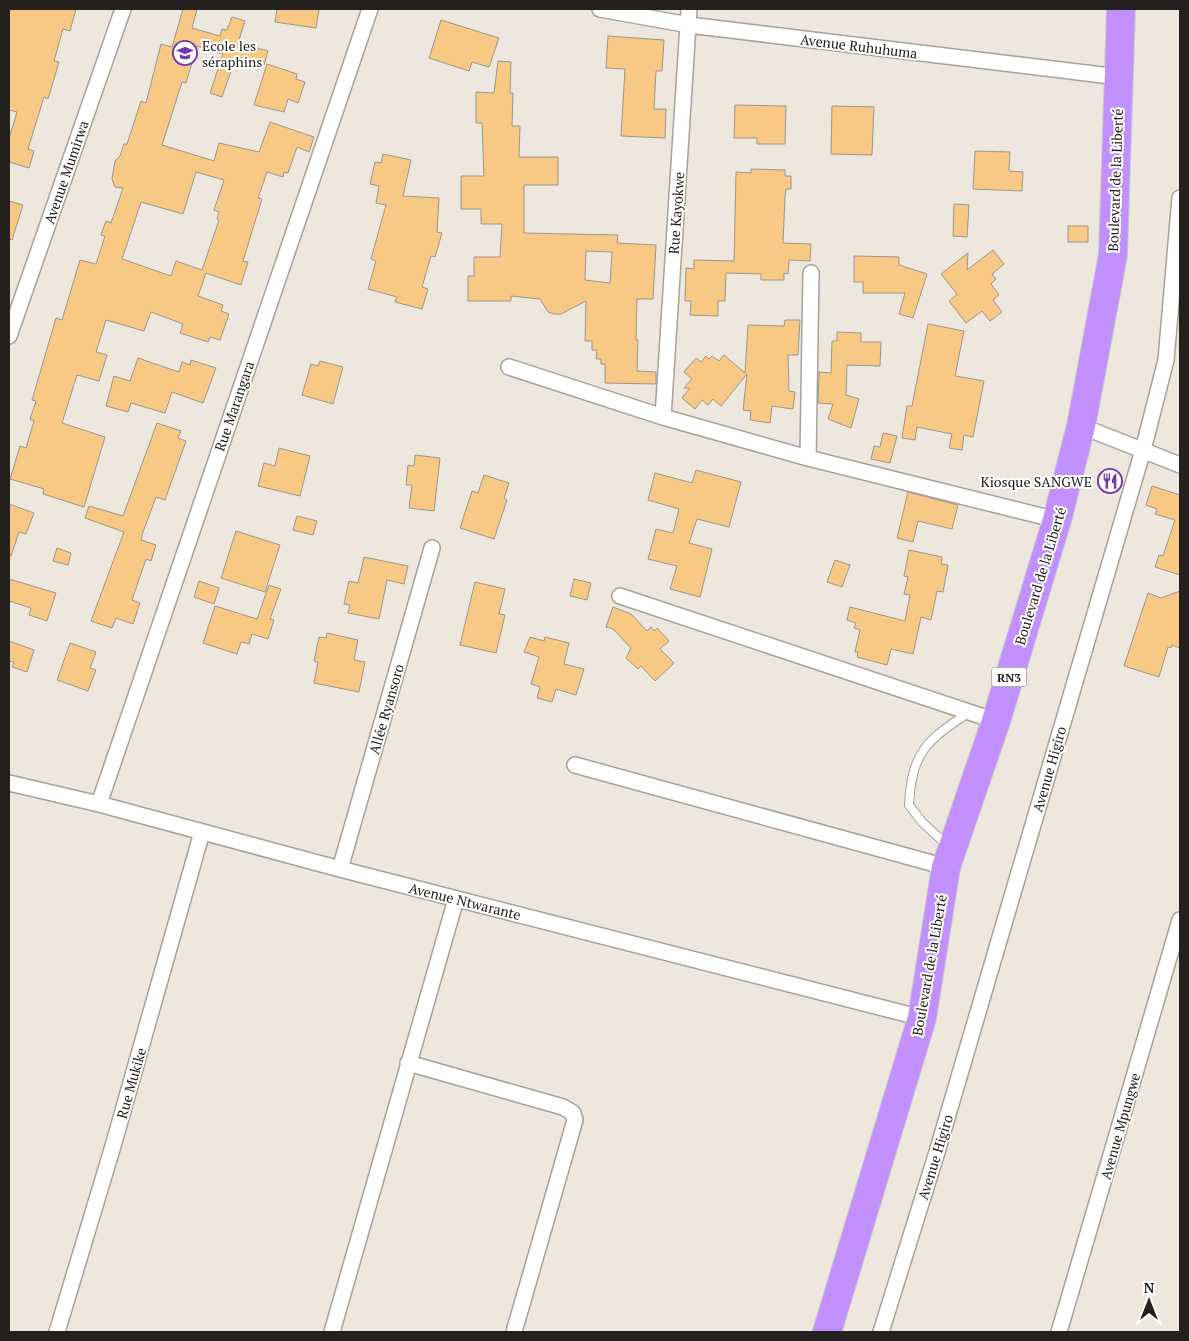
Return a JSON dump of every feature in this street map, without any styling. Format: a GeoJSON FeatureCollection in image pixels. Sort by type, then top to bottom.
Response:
{"type":"FeatureCollection","features":[{"type":"Feature","properties":{"kind":"highway","name":"Boulevard de la Liberté"},"geometry":{"type":"LineString","coordinates":[[827,1332],[922,1018],[949,858],[996,721],[1057,520],[1082,426],[1113,255],[1121,9]]}},
{"type":"Feature","properties":{"kind":"street","name":"Avenue Mumirwa"},"geometry":{"type":"LineString","coordinates":[[9,336],[123,9]]}},
{"type":"Feature","properties":{"kind":"street","name":"Rue Marangara"},"geometry":{"type":"LineString","coordinates":[[99,804],[370,9]]}},
{"type":"Feature","properties":{"kind":"street","name":"Avenue Ruhuhuma"},"geometry":{"type":"LineString","coordinates":[[600,9],[689,25],[1119,77]]}},
{"type":"Feature","properties":{"kind":"street","name":"Rue Kayokwe"},"geometry":{"type":"LineString","coordinates":[[663,417],[689,9]]}},
{"type":"Feature","properties":{"kind":"street","name":"Avenue Higiro"},"geometry":{"type":"LineString","coordinates":[[881,1332],[937,1152],[1143,450],[1166,360],[1180,198]]}},
{"type":"Feature","properties":{"kind":"street"},"geometry":{"type":"LineString","coordinates":[[808,458],[811,273]]}},
{"type":"Feature","properties":{"kind":"street"},"geometry":{"type":"LineString","coordinates":[[509,366],[663,417],[808,458],[1057,520]]}},
{"type":"Feature","properties":{"kind":"street"},"geometry":{"type":"LineString","coordinates":[[1082,426],[1180,465]]}},
{"type":"Feature","properties":{"kind":"street","name":"Allée Ryansoro"},"geometry":{"type":"LineString","coordinates":[[340,869],[432,548]]}},
{"type":"Feature","properties":{"kind":"street"},"geometry":{"type":"LineString","coordinates":[[620,596],[996,721]]}},
{"type":"Feature","properties":{"kind":"street"},"geometry":{"type":"LineString","coordinates":[[575,764],[949,858]]}},
{"type":"Feature","properties":{"kind":"street","name":"Avenue Ntwarante"},"geometry":{"type":"LineString","coordinates":[[9,783],[99,804],[340,869],[922,1018]]}},
{"type":"Feature","properties":{"kind":"street","name":"Rue Mukike"},"geometry":{"type":"LineString","coordinates":[[57,1332],[113,1146],[202,832]]}},
{"type":"Feature","properties":{"kind":"street"},"geometry":{"type":"LineString","coordinates":[[332,1332],[456,899]]}},
{"type":"Feature","properties":{"kind":"street","name":"Avenue Mpungwe"},"geometry":{"type":"LineString","coordinates":[[1059,1332],[1180,920]]}},
{"type":"Feature","properties":{"kind":"street"},"geometry":{"type":"LineString","coordinates":[[408,1063],[563,1107],[573,1113],[575,1120],[514,1332]]}},
{"type":"Feature","properties":{"kind":"lane"},"geometry":{"type":"LineString","coordinates":[[949,858],[909,805],[910,786],[918,758],[933,736],[970,712]]}},
{"type":"Feature","properties":{"kind":"building"},"geometry":{"type":"Polygon","coordinates":[[[9,9],[76,9],[70,31],[63,29],[54,61],[59,62],[48,99],[44,97],[28,149],[34,151],[29,168],[9,162],[9,139],[17,112],[9,110],[9,9]]]}},
{"type":"Feature","properties":{"kind":"building"},"geometry":{"type":"Polygon","coordinates":[[[183,9],[197,9],[192,28],[220,36],[222,29],[227,30],[232,17],[245,21],[238,43],[268,51],[264,65],[236,57],[222,97],[210,93],[223,54],[197,46],[186,83],[182,82],[162,145],[214,161],[219,143],[259,152],[270,122],[314,137],[309,152],[297,147],[288,173],[284,172],[283,177],[267,172],[258,198],[262,199],[243,261],[248,262],[241,285],[206,273],[198,296],[223,305],[221,311],[229,314],[220,340],[210,337],[208,342],[180,333],[183,324],[151,312],[144,331],[106,320],[96,352],[107,355],[99,381],[77,375],[62,423],[105,437],[84,507],[43,494],[44,489],[10,479],[20,446],[26,448],[34,421],[30,419],[36,401],[32,400],[56,318],[62,320],[80,260],[96,264],[105,236],[101,235],[106,221],[111,223],[123,188],[115,187],[112,179],[115,161],[120,156],[124,144],[127,144],[141,101],[146,103],[161,44],[172,47],[183,9]],[[196,172],[183,214],[141,202],[122,259],[171,276],[176,261],[202,270],[219,220],[217,219],[219,212],[214,210],[224,180],[196,172]]]}},
{"type":"Feature","properties":{"kind":"building"},"geometry":{"type":"Polygon","coordinates":[[[277,9],[319,9],[316,28],[275,22],[277,9]]]}},
{"type":"Feature","properties":{"kind":"building"},"geometry":{"type":"Polygon","coordinates":[[[441,20],[499,38],[489,67],[472,62],[469,71],[429,58],[441,20]]]}},
{"type":"Feature","properties":{"kind":"building"},"geometry":{"type":"Polygon","coordinates":[[[608,36],[664,40],[662,71],[656,71],[654,109],[666,109],[665,138],[621,136],[625,69],[606,68],[608,36]]]}},
{"type":"Feature","properties":{"kind":"building"},"geometry":{"type":"Polygon","coordinates":[[[498,61],[511,62],[510,93],[513,93],[512,126],[520,126],[519,157],[558,157],[558,185],[524,185],[524,233],[618,235],[617,243],[656,245],[653,299],[637,299],[636,340],[638,340],[637,371],[656,372],[656,384],[605,383],[605,364],[601,364],[601,359],[596,359],[597,350],[592,350],[592,341],[585,341],[586,301],[561,314],[554,314],[548,312],[540,299],[511,296],[511,301],[468,301],[468,276],[474,276],[474,257],[500,257],[502,224],[481,224],[481,209],[461,209],[461,176],[484,176],[482,123],[476,123],[476,92],[494,93],[498,61]],[[586,251],[585,280],[610,283],[612,252],[586,251]]]}},
{"type":"Feature","properties":{"kind":"building"},"geometry":{"type":"Polygon","coordinates":[[[267,64],[297,74],[296,79],[305,82],[298,103],[288,99],[284,112],[254,105],[267,64]]]}},
{"type":"Feature","properties":{"kind":"building"},"geometry":{"type":"Polygon","coordinates":[[[735,105],[786,106],[785,144],[757,144],[757,138],[734,138],[735,105]]]}},
{"type":"Feature","properties":{"kind":"building"},"geometry":{"type":"Polygon","coordinates":[[[832,106],[874,107],[872,155],[831,154],[832,106]]]}},
{"type":"Feature","properties":{"kind":"building"},"geometry":{"type":"Polygon","coordinates":[[[975,151],[1010,152],[1009,171],[1023,172],[1022,191],[973,189],[975,151]]]}},
{"type":"Feature","properties":{"kind":"building"},"geometry":{"type":"Polygon","coordinates":[[[383,154],[411,160],[403,196],[439,198],[437,232],[442,233],[435,257],[431,256],[422,287],[428,289],[422,309],[395,302],[397,297],[368,289],[376,261],[371,259],[386,205],[376,203],[379,186],[370,184],[375,162],[381,163],[383,154]]]}},
{"type":"Feature","properties":{"kind":"building"},"geometry":{"type":"Polygon","coordinates":[[[751,169],[785,170],[785,176],[791,176],[791,189],[786,189],[785,197],[783,243],[811,244],[810,261],[789,260],[788,274],[784,273],[784,280],[761,280],[761,274],[726,273],[725,301],[718,301],[718,316],[690,315],[691,301],[685,301],[686,268],[694,269],[694,260],[734,261],[736,172],[751,173],[751,169]]]}},
{"type":"Feature","properties":{"kind":"building"},"geometry":{"type":"Polygon","coordinates":[[[9,201],[23,205],[12,240],[9,239],[9,201]]]}},
{"type":"Feature","properties":{"kind":"building"},"geometry":{"type":"Polygon","coordinates":[[[954,204],[969,205],[967,237],[953,236],[954,204]]]}},
{"type":"Feature","properties":{"kind":"building"},"geometry":{"type":"Polygon","coordinates":[[[1068,226],[1088,226],[1088,242],[1068,242],[1068,226]]]}},
{"type":"Feature","properties":{"kind":"building"},"geometry":{"type":"Polygon","coordinates":[[[993,250],[1004,264],[992,274],[996,279],[991,284],[999,295],[993,300],[1002,312],[990,321],[982,311],[966,323],[949,301],[957,294],[941,274],[968,253],[967,270],[993,250]]]}},
{"type":"Feature","properties":{"kind":"building"},"geometry":{"type":"Polygon","coordinates":[[[854,256],[899,257],[899,265],[927,274],[913,318],[899,314],[905,293],[863,293],[863,282],[854,282],[854,256]]]}},
{"type":"Feature","properties":{"kind":"building"},"geometry":{"type":"Polygon","coordinates":[[[785,320],[800,320],[798,355],[788,355],[789,391],[795,392],[793,409],[772,406],[770,423],[750,420],[751,411],[743,410],[747,374],[721,406],[713,399],[708,405],[702,400],[695,409],[682,398],[690,388],[684,388],[692,379],[684,372],[696,358],[701,362],[706,356],[709,359],[712,356],[719,361],[724,355],[745,373],[748,325],[784,326],[785,320]]]}},
{"type":"Feature","properties":{"kind":"building"},"geometry":{"type":"Polygon","coordinates":[[[928,324],[964,331],[955,376],[984,381],[973,437],[964,435],[962,450],[949,448],[952,434],[917,427],[915,440],[902,438],[907,406],[912,406],[928,324]]]}},
{"type":"Feature","properties":{"kind":"building"},"geometry":{"type":"Polygon","coordinates":[[[837,332],[861,333],[861,342],[881,342],[880,366],[847,365],[846,395],[859,399],[851,428],[828,419],[833,404],[818,403],[819,372],[831,373],[832,341],[837,341],[837,332]]]}},
{"type":"Feature","properties":{"kind":"building"},"geometry":{"type":"Polygon","coordinates":[[[138,358],[179,372],[182,362],[190,365],[191,360],[216,368],[203,403],[172,392],[165,413],[131,403],[128,412],[106,406],[114,376],[130,381],[138,358]]]}},
{"type":"Feature","properties":{"kind":"building"},"geometry":{"type":"Polygon","coordinates":[[[320,361],[343,367],[333,404],[302,395],[311,364],[318,366],[320,361]]]}},
{"type":"Feature","properties":{"kind":"building"},"geometry":{"type":"Polygon","coordinates":[[[157,423],[181,431],[178,438],[186,441],[165,500],[156,497],[143,532],[141,540],[156,545],[151,561],[146,559],[132,600],[140,603],[133,624],[116,618],[112,628],[91,621],[124,532],[85,518],[89,506],[123,516],[157,423]]]}},
{"type":"Feature","properties":{"kind":"building"},"geometry":{"type":"Polygon","coordinates":[[[883,433],[897,436],[890,463],[871,459],[874,446],[880,447],[883,433]]]}},
{"type":"Feature","properties":{"kind":"building"},"geometry":{"type":"Polygon","coordinates":[[[279,448],[310,456],[300,496],[258,486],[264,463],[275,466],[279,448]]]}},
{"type":"Feature","properties":{"kind":"building"},"geometry":{"type":"Polygon","coordinates":[[[415,455],[440,458],[434,511],[409,508],[412,485],[406,485],[408,465],[414,466],[415,455]]]}},
{"type":"Feature","properties":{"kind":"building"},"geometry":{"type":"Polygon","coordinates":[[[696,470],[741,482],[729,527],[697,519],[689,543],[712,549],[700,597],[670,589],[677,566],[648,559],[656,529],[673,533],[679,509],[648,500],[655,473],[692,483],[696,470]]]}},
{"type":"Feature","properties":{"kind":"building"},"geometry":{"type":"Polygon","coordinates":[[[484,475],[509,483],[504,498],[507,500],[494,539],[460,528],[472,491],[478,493],[484,475]]]}},
{"type":"Feature","properties":{"kind":"building"},"geometry":{"type":"Polygon","coordinates":[[[1152,486],[1180,495],[1180,575],[1155,567],[1159,555],[1163,556],[1175,520],[1155,514],[1157,509],[1146,505],[1152,486]]]}},
{"type":"Feature","properties":{"kind":"building"},"geometry":{"type":"Polygon","coordinates":[[[908,492],[958,505],[952,529],[918,521],[913,542],[897,538],[908,492]]]}},
{"type":"Feature","properties":{"kind":"building"},"geometry":{"type":"Polygon","coordinates":[[[9,504],[34,513],[26,534],[19,532],[11,556],[9,555],[9,504]]]}},
{"type":"Feature","properties":{"kind":"building"},"geometry":{"type":"Polygon","coordinates":[[[297,516],[317,521],[313,535],[293,530],[297,516]]]}},
{"type":"Feature","properties":{"kind":"building"},"geometry":{"type":"Polygon","coordinates":[[[236,531],[280,545],[265,592],[221,578],[236,531]]]}},
{"type":"Feature","properties":{"kind":"building"},"geometry":{"type":"Polygon","coordinates":[[[57,548],[71,553],[68,565],[53,561],[57,548]]]}},
{"type":"Feature","properties":{"kind":"building"},"geometry":{"type":"Polygon","coordinates":[[[909,550],[942,557],[941,564],[948,565],[943,592],[937,591],[931,620],[921,617],[913,654],[891,649],[887,665],[857,657],[858,652],[855,652],[860,630],[854,628],[856,623],[847,620],[850,607],[905,621],[910,595],[904,594],[908,577],[904,576],[909,550]]]}},
{"type":"Feature","properties":{"kind":"building"},"geometry":{"type":"Polygon","coordinates":[[[364,557],[408,566],[404,584],[387,580],[379,619],[348,613],[350,605],[344,604],[349,581],[358,583],[364,557]]]}},
{"type":"Feature","properties":{"kind":"building"},"geometry":{"type":"Polygon","coordinates":[[[835,560],[850,565],[842,587],[827,582],[835,560]]]}},
{"type":"Feature","properties":{"kind":"building"},"geometry":{"type":"Polygon","coordinates":[[[9,579],[56,593],[47,621],[29,615],[31,608],[9,601],[9,579]]]}},
{"type":"Feature","properties":{"kind":"building"},"geometry":{"type":"Polygon","coordinates":[[[574,579],[591,583],[587,600],[570,596],[574,579]]]}},
{"type":"Feature","properties":{"kind":"building"},"geometry":{"type":"Polygon","coordinates":[[[199,581],[219,588],[214,604],[194,597],[199,581]]]}},
{"type":"Feature","properties":{"kind":"building"},"geometry":{"type":"Polygon","coordinates":[[[475,582],[505,589],[499,614],[505,615],[496,653],[460,645],[475,582]]]}},
{"type":"Feature","properties":{"kind":"building"},"geometry":{"type":"Polygon","coordinates":[[[269,585],[281,589],[270,619],[274,620],[268,639],[252,634],[249,644],[241,642],[237,654],[203,643],[215,606],[257,619],[269,585]]]}},
{"type":"Feature","properties":{"kind":"building"},"geometry":{"type":"Polygon","coordinates":[[[1180,591],[1180,648],[1172,645],[1171,648],[1168,647],[1159,677],[1124,666],[1148,593],[1161,598],[1180,591]]]}},
{"type":"Feature","properties":{"kind":"building"},"geometry":{"type":"Polygon","coordinates":[[[613,607],[631,614],[647,631],[651,627],[654,631],[657,628],[669,641],[660,649],[674,663],[655,681],[641,666],[638,669],[626,658],[631,648],[613,629],[606,627],[613,607]]]}},
{"type":"Feature","properties":{"kind":"building"},"geometry":{"type":"Polygon","coordinates":[[[327,633],[358,640],[354,660],[365,662],[359,692],[314,683],[318,662],[314,661],[319,637],[326,638],[327,633]]]}},
{"type":"Feature","properties":{"kind":"building"},"geometry":{"type":"Polygon","coordinates":[[[530,637],[544,641],[545,637],[569,643],[564,664],[584,669],[576,695],[556,689],[552,702],[537,698],[540,687],[531,684],[539,657],[524,652],[530,637]]]}},
{"type":"Feature","properties":{"kind":"building"},"geometry":{"type":"Polygon","coordinates":[[[9,641],[34,650],[27,672],[12,667],[14,662],[9,661],[9,641]]]}},
{"type":"Feature","properties":{"kind":"building"},"geometry":{"type":"Polygon","coordinates":[[[70,643],[96,652],[90,668],[96,670],[88,691],[57,680],[70,643]]]}},
{"type":"Feature","properties":{"kind":"place","name":"Ecole les séraphins"},"geometry":{"type":"Point","coordinates":[185,53]}},
{"type":"Feature","properties":{"kind":"place","name":"Kiosque SANGWE"},"geometry":{"type":"Point","coordinates":[1110,481]}}]}
